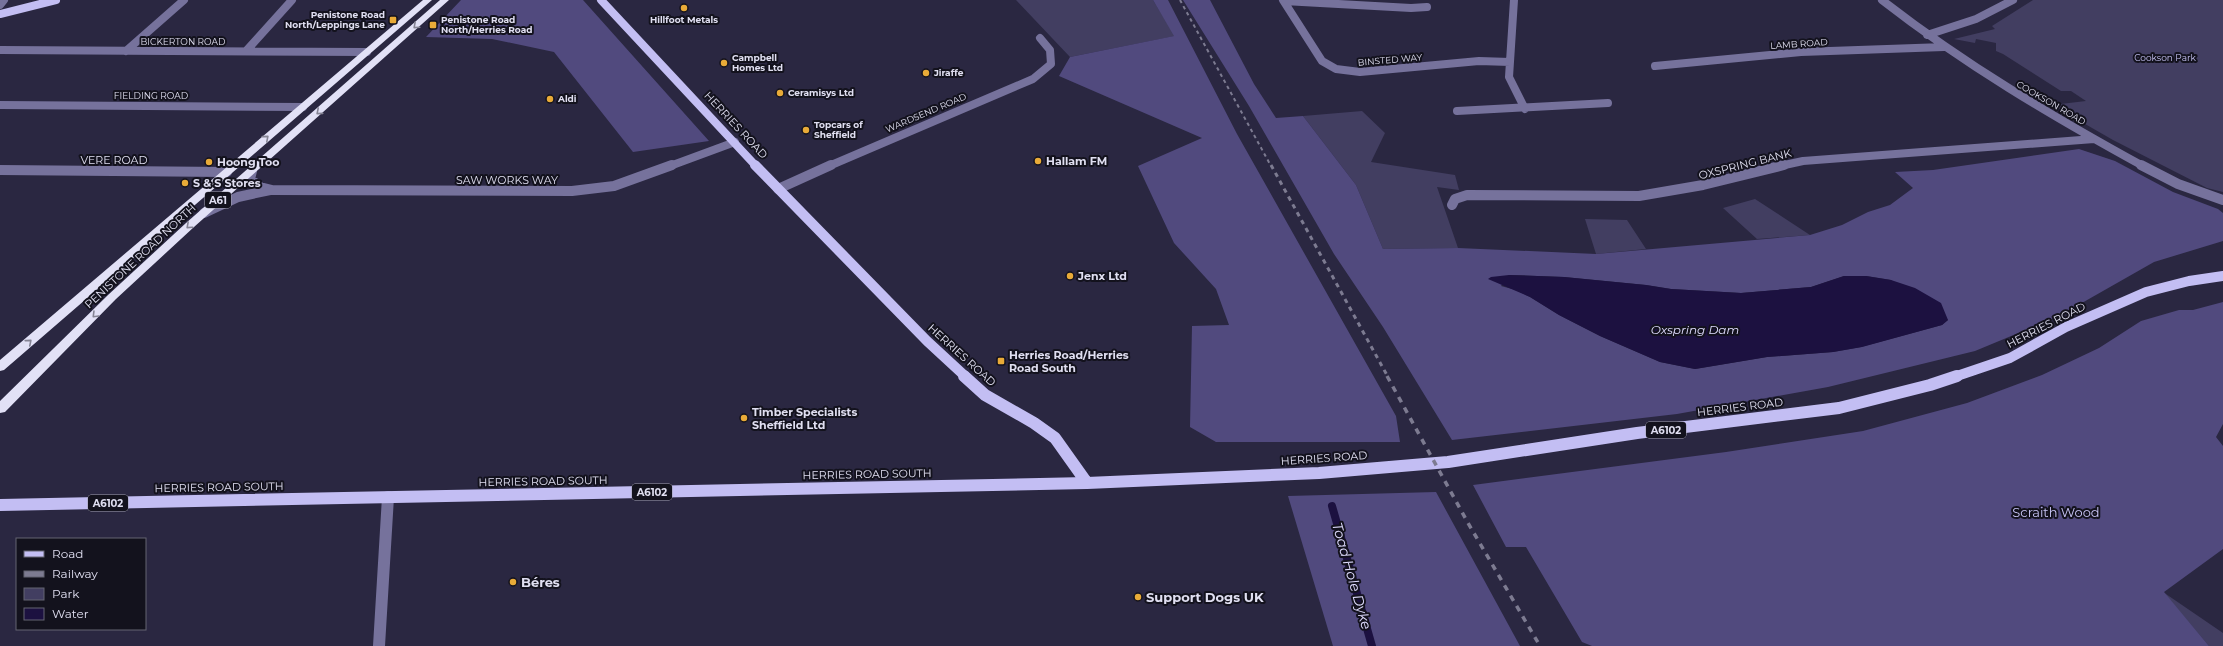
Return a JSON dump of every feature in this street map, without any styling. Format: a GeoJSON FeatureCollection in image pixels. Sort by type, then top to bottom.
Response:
{"type":"FeatureCollection","features":[{"type":"Feature","properties":{"kind":"highway","name":"PENISTONE ROAD NORTH"},"geometry":{"type":"LineString","coordinates":[[0,367],[428,0]]}},
{"type":"Feature","properties":{"kind":"highway","name":"PENISTONE ROAD NORTH"},"geometry":{"type":"LineString","coordinates":[[0,409],[112,297],[201,215],[445,0]]}},
{"type":"Feature","properties":{"kind":"main road"},"geometry":{"type":"LineString","coordinates":[[0,14],[56,0]]}},
{"type":"Feature","properties":{"kind":"main road","name":"HERRIES ROAD"},"geometry":{"type":"LineString","coordinates":[[601,0],[778,189],[926,341],[985,395],[1034,423],[1055,438],[1086,483],[1319,472],[1448,462],[1637,434],[1839,408],[1930,385],[2010,358],[2066,327],[2146,292],[2189,281],[2223,276]]}},
{"type":"Feature","properties":{"kind":"main road","name":"HERRIES ROAD SOUTH"},"geometry":{"type":"LineString","coordinates":[[0,504],[1086,483]]}},
{"type":"Feature","properties":{"kind":"street"},"geometry":{"type":"LineString","coordinates":[[0,5],[4,0]]}},
{"type":"Feature","properties":{"kind":"street"},"geometry":{"type":"LineString","coordinates":[[126,51],[184,0]]}},
{"type":"Feature","properties":{"kind":"street"},"geometry":{"type":"LineString","coordinates":[[247,50],[292,0]]}},
{"type":"Feature","properties":{"kind":"street"},"geometry":{"type":"LineString","coordinates":[[1283,0],[1411,8],[1427,7]]}},
{"type":"Feature","properties":{"kind":"street","name":"BINSTED WAY"},"geometry":{"type":"LineString","coordinates":[[1283,0],[1322,61],[1336,69],[1360,72],[1479,61],[1510,62]]}},
{"type":"Feature","properties":{"kind":"street"},"geometry":{"type":"LineString","coordinates":[[1514,0],[1509,77],[1525,109]]}},
{"type":"Feature","properties":{"kind":"street","name":"COOKSON ROAD"},"geometry":{"type":"LineString","coordinates":[[1882,0],[1944,47],[2038,107],[2168,179],[2223,200]]}},
{"type":"Feature","properties":{"kind":"street"},"geometry":{"type":"LineString","coordinates":[[1927,35],[1976,19],[2013,0]]}},
{"type":"Feature","properties":{"kind":"street","name":"WARDSEND ROAD"},"geometry":{"type":"LineString","coordinates":[[778,189],[864,150],[1033,79],[1051,64],[1052,54],[1048,44],[1040,38]]}},
{"type":"Feature","properties":{"kind":"street","name":"LAMB ROAD"},"geometry":{"type":"LineString","coordinates":[[1656,66],[1801,52],[1944,47]]}},
{"type":"Feature","properties":{"kind":"street","name":"BICKERTON ROAD"},"geometry":{"type":"LineString","coordinates":[[0,50],[247,50],[367,52]]}},
{"type":"Feature","properties":{"kind":"street"},"geometry":{"type":"LineString","coordinates":[[1457,111],[1525,109],[1608,103]]}},
{"type":"Feature","properties":{"kind":"street","name":"FIELDING ROAD"},"geometry":{"type":"LineString","coordinates":[[0,105],[303,107]]}},
{"type":"Feature","properties":{"kind":"street","name":"OXSPRING BANK"},"geometry":{"type":"LineString","coordinates":[[1452,205],[1455,199],[1482,194],[1639,196],[1703,185],[1754,171],[1803,161],[2094,139]]}},
{"type":"Feature","properties":{"kind":"street","name":"SAW WORKS WAY"},"geometry":{"type":"LineString","coordinates":[[252,171],[250,179],[263,189],[272,190],[597,189],[623,184],[735,142]]}},
{"type":"Feature","properties":{"kind":"street","name":"VERE ROAD"},"geometry":{"type":"LineString","coordinates":[[0,170],[227,172]]}},
{"type":"Feature","properties":{"kind":"street","name":"SAW WORKS WAY"},"geometry":{"type":"LineString","coordinates":[[201,215],[238,197],[272,190]]}},
{"type":"Feature","properties":{"kind":"street"},"geometry":{"type":"LineString","coordinates":[[379,646],[388,497]]}},
{"type":"Feature","properties":{"kind":"green space"},"geometry":{"type":"Polygon","coordinates":[[[461,0],[583,0],[709,141],[633,152],[554,52],[492,39],[426,37],[461,0]]]}},
{"type":"Feature","properties":{"kind":"green space"},"geometry":{"type":"Polygon","coordinates":[[[1016,0],[1153,0],[1175,36],[1070,57],[1016,0]]]}},
{"type":"Feature","properties":{"kind":"green space"},"geometry":{"type":"Polygon","coordinates":[[[1153,0],[1168,0],[1237,134],[1396,416],[1400,442],[1216,442],[1190,427],[1192,326],[1229,325],[1216,289],[1174,243],[1138,166],[1202,138],[1059,76],[1070,57],[1174,36],[1153,0]]]}},
{"type":"Feature","properties":{"kind":"green space"},"geometry":{"type":"Polygon","coordinates":[[[1183,0],[1210,0],[1254,84],[1276,118],[1303,116],[1356,185],[1383,249],[1458,248],[1596,254],[1810,235],[1842,225],[1868,212],[1890,205],[1913,188],[1895,172],[1933,170],[2079,149],[2115,161],[2173,192],[2218,209],[2223,213],[2223,241],[2154,262],[2059,316],[1975,351],[1828,387],[1677,414],[1452,440],[1383,327],[1334,254],[1249,106],[1183,0]],[[1509,275],[1501,286],[1516,290],[1559,315],[1600,336],[1660,362],[1695,369],[1767,357],[1833,352],[1861,347],[1942,325],[1948,320],[1891,280],[1866,276],[1844,276],[1811,287],[1741,293],[1671,289],[1564,277],[1509,275]]]}},
{"type":"Feature","properties":{"kind":"green space","name":"Cookson Park"},"geometry":{"type":"Polygon","coordinates":[[[2033,0],[2223,0],[2223,192],[2207,188],[2113,140],[2052,105],[2086,101],[2071,91],[2061,91],[1996,51],[1996,43],[1976,39],[1975,43],[1954,39],[1995,29],[1992,26],[2033,0]]]}},
{"type":"Feature","properties":{"kind":"green space"},"geometry":{"type":"Polygon","coordinates":[[[1362,111],[1385,133],[1371,162],[1455,175],[1459,190],[1437,187],[1458,248],[1383,249],[1356,185],[1303,116],[1362,111]]]}},
{"type":"Feature","properties":{"kind":"green space"},"geometry":{"type":"Polygon","coordinates":[[[1755,199],[1810,235],[1757,239],[1723,208],[1755,199]]]}},
{"type":"Feature","properties":{"kind":"green space"},"geometry":{"type":"Polygon","coordinates":[[[1585,219],[1627,220],[1646,249],[1596,254],[1585,219]]]}},
{"type":"Feature","properties":{"kind":"green space","name":"Scraith Wood"},"geometry":{"type":"Polygon","coordinates":[[[2223,302],[2223,424],[2216,437],[2223,446],[2223,549],[2164,592],[2209,646],[1592,646],[1582,642],[1526,547],[1506,547],[1473,485],[1726,452],[1863,431],[1967,403],[2042,375],[2099,348],[2141,321],[2179,310],[2193,310],[2223,302]]]}},
{"type":"Feature","properties":{"kind":"green space"},"geometry":{"type":"Polygon","coordinates":[[[1436,492],[1520,646],[1333,646],[1288,496],[1436,492]]]}},
{"type":"Feature","properties":{"kind":"green space"},"geometry":{"type":"Polygon","coordinates":[[[2163,592],[2223,633],[2223,646],[2209,646],[2163,592]]]}},
{"type":"Feature","properties":{"kind":"water","name":"Oxspring Dam"},"geometry":{"type":"Polygon","coordinates":[[[1509,275],[1564,277],[1671,289],[1741,293],[1811,287],[1844,276],[1866,276],[1891,280],[1915,288],[1941,303],[1948,320],[1942,325],[1862,347],[1833,352],[1767,357],[1695,369],[1660,362],[1600,336],[1559,315],[1530,297],[1488,279],[1491,277],[1509,275]]]}},
{"type":"Feature","properties":{"kind":"waterway","name":"Toad Hole Dyke"},"geometry":{"type":"LineString","coordinates":[[1332,506],[1372,646]]}},
{"type":"Feature","properties":{"kind":"railway"},"geometry":{"type":"LineString","coordinates":[[1180,0],[1271,166]]}},
{"type":"Feature","properties":{"kind":"railway"},"geometry":{"type":"LineString","coordinates":[[1271,165],[1388,377]]}},
{"type":"Feature","properties":{"kind":"railway"},"geometry":{"type":"LineString","coordinates":[[1387,376],[1468,523],[1540,646]]}},
{"type":"Feature","properties":{"kind":"place","name":"Hillfoot Metals"},"geometry":{"type":"Point","coordinates":[684,8]}},
{"type":"Feature","properties":{"kind":"place","name":"Penistone Road North/Leppings Lane"},"geometry":{"type":"Point","coordinates":[393,20]}},
{"type":"Feature","properties":{"kind":"place","name":"Penistone Road North/Herries Road"},"geometry":{"type":"Point","coordinates":[433,25]}},
{"type":"Feature","properties":{"kind":"place","name":"Campbell Homes Ltd"},"geometry":{"type":"Point","coordinates":[724,63]}},
{"type":"Feature","properties":{"kind":"place","name":"Jiraffe"},"geometry":{"type":"Point","coordinates":[926,73]}},
{"type":"Feature","properties":{"kind":"place","name":"Ceramisys Ltd"},"geometry":{"type":"Point","coordinates":[780,93]}},
{"type":"Feature","properties":{"kind":"place","name":"Aldi"},"geometry":{"type":"Point","coordinates":[550,99]}},
{"type":"Feature","properties":{"kind":"place","name":"Topcars of Sheffield"},"geometry":{"type":"Point","coordinates":[806,130]}},
{"type":"Feature","properties":{"kind":"place","name":"Hallam FM"},"geometry":{"type":"Point","coordinates":[1038,161]}},
{"type":"Feature","properties":{"kind":"place","name":"Hoong Too"},"geometry":{"type":"Point","coordinates":[209,162]}},
{"type":"Feature","properties":{"kind":"place","name":"S & S Stores"},"geometry":{"type":"Point","coordinates":[185,183]}},
{"type":"Feature","properties":{"kind":"place","name":"Jenx Ltd"},"geometry":{"type":"Point","coordinates":[1070,276]}},
{"type":"Feature","properties":{"kind":"place","name":"Herries Road/Herries Road South"},"geometry":{"type":"Point","coordinates":[1001,361]}},
{"type":"Feature","properties":{"kind":"place","name":"Timber Specialists Sheffield Ltd"},"geometry":{"type":"Point","coordinates":[744,418]}},
{"type":"Feature","properties":{"kind":"place","name":"Béres"},"geometry":{"type":"Point","coordinates":[513,582]}},
{"type":"Feature","properties":{"kind":"place","name":"Support Dogs UK"},"geometry":{"type":"Point","coordinates":[1138,597]}}]}
